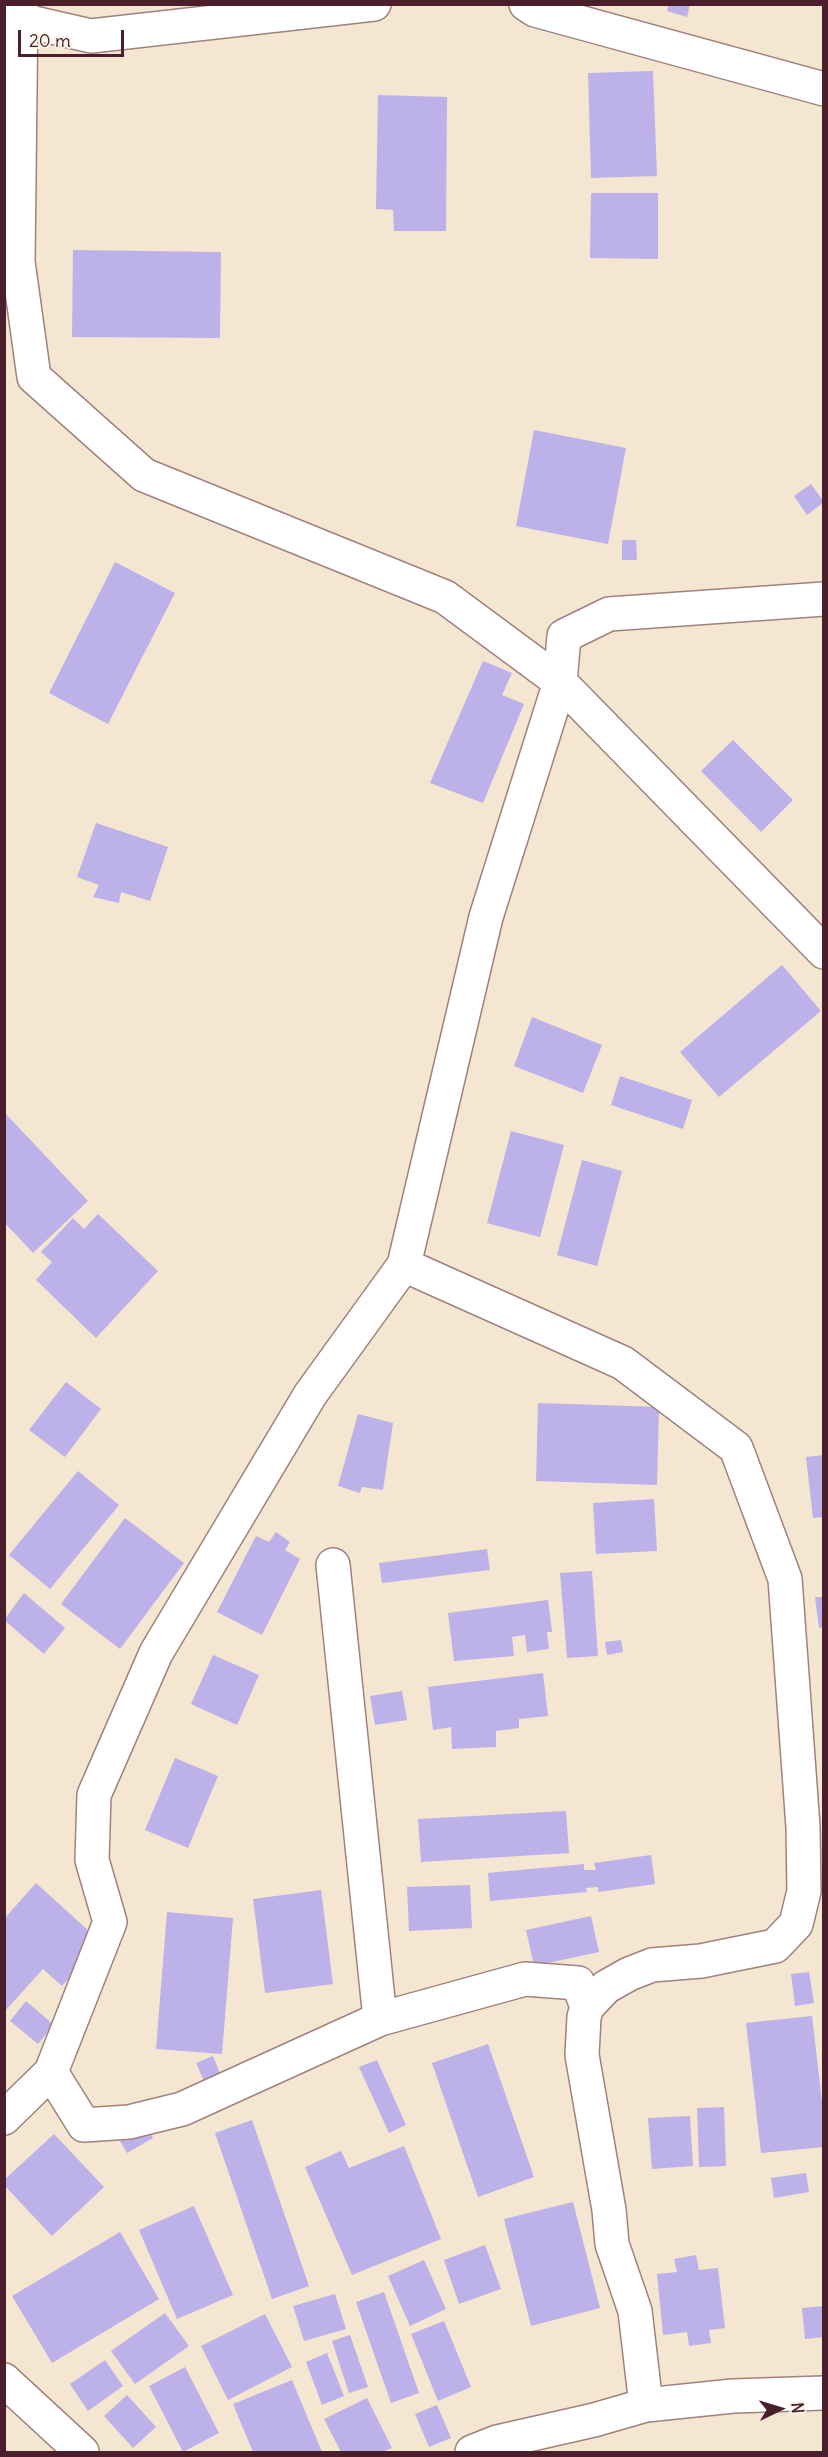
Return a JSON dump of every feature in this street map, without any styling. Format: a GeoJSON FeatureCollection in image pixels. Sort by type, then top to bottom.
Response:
{"type":"FeatureCollection","features":[{"type":"Feature","properties":{"kind":"street"},"geometry":{"type":"LineString","coordinates":[[374,4],[91,36],[21,12],[18,262],[34,377],[144,475],[445,597],[560,682],[824,952]]}},
{"type":"Feature","properties":{"kind":"street"},"geometry":{"type":"LineString","coordinates":[[526,4],[535,10],[824,89]]}},
{"type":"Feature","properties":{"kind":"street"},"geometry":{"type":"LineString","coordinates":[[4,2118],[51,2072],[110,1922],[92,1860],[94,1795],[156,1653],[310,1395],[404,1265],[486,917],[560,682],[564,636],[609,614],[824,599]]}},
{"type":"Feature","properties":{"kind":"street"},"geometry":{"type":"LineString","coordinates":[[404,1265],[624,1363],[736,1448],[785,1579],[802,1827],[804,1891],[796,1924],[775,1946],[701,1961],[652,1965],[629,1974],[606,1987],[587,2007],[584,2017],[582,2055],[609,2210],[612,2244],[635,2311],[646,2405]]}},
{"type":"Feature","properties":{"kind":"street"},"geometry":{"type":"LineString","coordinates":[[333,1565],[380,2019]]}},
{"type":"Feature","properties":{"kind":"street"},"geometry":{"type":"LineString","coordinates":[[51,2072],[84,2124],[129,2122],[182,2109],[380,2019],[525,1979],[578,1983],[587,2007]]}},
{"type":"Feature","properties":{"kind":"street"},"geometry":{"type":"LineString","coordinates":[[4,2380],[82,2452]]}},
{"type":"Feature","properties":{"kind":"street"},"geometry":{"type":"LineString","coordinates":[[472,2452],[497,2442],[594,2420],[646,2405],[733,2396],[824,2392]]}},
{"type":"Feature","properties":{"kind":"building"},"geometry":{"type":"Polygon","coordinates":[[[669,4],[690,4],[687,17],[667,11],[669,4]]]}},
{"type":"Feature","properties":{"kind":"building"},"geometry":{"type":"Polygon","coordinates":[[[653,71],[657,176],[591,178],[588,73],[653,71]]]}},
{"type":"Feature","properties":{"kind":"building"},"geometry":{"type":"Polygon","coordinates":[[[378,95],[447,97],[446,231],[394,231],[393,210],[376,209],[378,95]]]}},
{"type":"Feature","properties":{"kind":"building"},"geometry":{"type":"Polygon","coordinates":[[[591,193],[658,193],[658,259],[590,258],[591,193]]]}},
{"type":"Feature","properties":{"kind":"building"},"geometry":{"type":"Polygon","coordinates":[[[73,250],[221,252],[220,338],[72,337],[73,250]]]}},
{"type":"Feature","properties":{"kind":"building"},"geometry":{"type":"Polygon","coordinates":[[[534,430],[626,448],[608,544],[516,526],[534,430]]]}},
{"type":"Feature","properties":{"kind":"building"},"geometry":{"type":"Polygon","coordinates":[[[811,484],[824,502],[807,515],[794,496],[811,484]]]}},
{"type":"Feature","properties":{"kind":"building"},"geometry":{"type":"Polygon","coordinates":[[[622,540],[636,540],[637,560],[622,560],[622,540]]]}},
{"type":"Feature","properties":{"kind":"building"},"geometry":{"type":"Polygon","coordinates":[[[115,562],[175,593],[108,724],[49,693],[115,562]]]}},
{"type":"Feature","properties":{"kind":"building"},"geometry":{"type":"Polygon","coordinates":[[[483,661],[512,673],[502,695],[524,704],[483,803],[430,783],[483,661]]]}},
{"type":"Feature","properties":{"kind":"building"},"geometry":{"type":"Polygon","coordinates":[[[733,740],[793,800],[761,832],[701,771],[733,740]]]}},
{"type":"Feature","properties":{"kind":"building"},"geometry":{"type":"Polygon","coordinates":[[[96,823],[168,847],[150,901],[121,892],[119,903],[93,897],[99,885],[77,877],[96,823]]]}},
{"type":"Feature","properties":{"kind":"building"},"geometry":{"type":"Polygon","coordinates":[[[782,965],[821,1011],[719,1097],[680,1052],[782,965]]]}},
{"type":"Feature","properties":{"kind":"building"},"geometry":{"type":"Polygon","coordinates":[[[532,1017],[602,1045],[583,1093],[514,1066],[532,1017]]]}},
{"type":"Feature","properties":{"kind":"building"},"geometry":{"type":"Polygon","coordinates":[[[620,1076],[692,1100],[683,1129],[611,1105],[620,1076]]]}},
{"type":"Feature","properties":{"kind":"building"},"geometry":{"type":"Polygon","coordinates":[[[4,1112],[88,1201],[33,1253],[4,1222],[4,1112]]]}},
{"type":"Feature","properties":{"kind":"building"},"geometry":{"type":"Polygon","coordinates":[[[511,1131],[564,1145],[540,1237],[487,1223],[511,1131]]]}},
{"type":"Feature","properties":{"kind":"building"},"geometry":{"type":"Polygon","coordinates":[[[582,1160],[622,1171],[597,1266],[557,1255],[582,1160]]]}},
{"type":"Feature","properties":{"kind":"building"},"geometry":{"type":"Polygon","coordinates":[[[98,1214],[158,1271],[96,1338],[36,1280],[52,1262],[41,1252],[73,1218],[84,1229],[98,1214]]]}},
{"type":"Feature","properties":{"kind":"building"},"geometry":{"type":"Polygon","coordinates":[[[66,1382],[101,1409],[65,1457],[29,1430],[66,1382]]]}},
{"type":"Feature","properties":{"kind":"building"},"geometry":{"type":"Polygon","coordinates":[[[538,1403],[659,1407],[657,1485],[536,1481],[538,1403]]]}},
{"type":"Feature","properties":{"kind":"building"},"geometry":{"type":"Polygon","coordinates":[[[358,1414],[393,1423],[383,1490],[362,1487],[360,1493],[338,1486],[358,1414]]]}},
{"type":"Feature","properties":{"kind":"building"},"geometry":{"type":"Polygon","coordinates":[[[824,1455],[824,1517],[813,1518],[806,1457],[824,1455]]]}},
{"type":"Feature","properties":{"kind":"building"},"geometry":{"type":"Polygon","coordinates":[[[78,1471],[119,1505],[50,1589],[9,1555],[78,1471]]]}},
{"type":"Feature","properties":{"kind":"building"},"geometry":{"type":"Polygon","coordinates":[[[654,1499],[657,1551],[596,1554],[593,1503],[654,1499]]]}},
{"type":"Feature","properties":{"kind":"building"},"geometry":{"type":"Polygon","coordinates":[[[125,1518],[184,1563],[120,1649],[61,1604],[125,1518]]]}},
{"type":"Feature","properties":{"kind":"building"},"geometry":{"type":"Polygon","coordinates":[[[276,1532],[290,1542],[285,1550],[300,1559],[262,1635],[217,1612],[256,1536],[269,1542],[276,1532]]]}},
{"type":"Feature","properties":{"kind":"building"},"geometry":{"type":"Polygon","coordinates":[[[487,1549],[490,1570],[382,1583],[379,1563],[487,1549]]]}},
{"type":"Feature","properties":{"kind":"building"},"geometry":{"type":"Polygon","coordinates":[[[592,1571],[598,1656],[567,1658],[560,1573],[592,1571]]]}},
{"type":"Feature","properties":{"kind":"building"},"geometry":{"type":"Polygon","coordinates":[[[24,1593],[65,1628],[44,1654],[4,1620],[24,1593]]]}},
{"type":"Feature","properties":{"kind":"building"},"geometry":{"type":"Polygon","coordinates":[[[815,1597],[824,1597],[824,1627],[819,1628],[815,1597]]]}},
{"type":"Feature","properties":{"kind":"building"},"geometry":{"type":"Polygon","coordinates":[[[548,1600],[552,1632],[547,1632],[549,1649],[527,1652],[525,1635],[512,1637],[514,1656],[454,1661],[448,1613],[548,1600]]]}},
{"type":"Feature","properties":{"kind":"building"},"geometry":{"type":"Polygon","coordinates":[[[621,1640],[623,1652],[607,1655],[605,1642],[621,1640]]]}},
{"type":"Feature","properties":{"kind":"building"},"geometry":{"type":"Polygon","coordinates":[[[213,1655],[259,1675],[237,1725],[191,1704],[213,1655]]]}},
{"type":"Feature","properties":{"kind":"building"},"geometry":{"type":"Polygon","coordinates":[[[543,1673],[548,1716],[519,1719],[519,1728],[496,1731],[496,1747],[452,1749],[451,1727],[433,1730],[428,1687],[543,1673]]]}},
{"type":"Feature","properties":{"kind":"building"},"geometry":{"type":"Polygon","coordinates":[[[402,1691],[407,1720],[375,1725],[370,1696],[402,1691]]]}},
{"type":"Feature","properties":{"kind":"building"},"geometry":{"type":"Polygon","coordinates":[[[175,1758],[218,1776],[188,1848],[145,1830],[175,1758]]]}},
{"type":"Feature","properties":{"kind":"building"},"geometry":{"type":"Polygon","coordinates":[[[566,1811],[569,1853],[421,1862],[418,1819],[566,1811]]]}},
{"type":"Feature","properties":{"kind":"building"},"geometry":{"type":"Polygon","coordinates":[[[651,1855],[655,1884],[598,1892],[598,1887],[586,1888],[587,1892],[490,1901],[488,1873],[584,1864],[584,1870],[596,1870],[594,1863],[651,1855]]]}},
{"type":"Feature","properties":{"kind":"building"},"geometry":{"type":"Polygon","coordinates":[[[36,1883],[101,1942],[62,1986],[43,1969],[4,2012],[4,1919],[36,1883]]]}},
{"type":"Feature","properties":{"kind":"building"},"geometry":{"type":"Polygon","coordinates":[[[470,1885],[472,1928],[409,1931],[407,1887],[470,1885]]]}},
{"type":"Feature","properties":{"kind":"building"},"geometry":{"type":"Polygon","coordinates":[[[321,1890],[333,1984],[265,1993],[253,1899],[321,1890]]]}},
{"type":"Feature","properties":{"kind":"building"},"geometry":{"type":"Polygon","coordinates":[[[167,1912],[233,1918],[222,2054],[156,2049],[167,1912]]]}},
{"type":"Feature","properties":{"kind":"building"},"geometry":{"type":"Polygon","coordinates":[[[591,1916],[599,1952],[534,1966],[526,1930],[591,1916]]]}},
{"type":"Feature","properties":{"kind":"building"},"geometry":{"type":"Polygon","coordinates":[[[809,1972],[814,2003],[795,2006],[791,1974],[809,1972]]]}},
{"type":"Feature","properties":{"kind":"building"},"geometry":{"type":"Polygon","coordinates":[[[26,2001],[54,2025],[38,2044],[10,2021],[26,2001]]]}},
{"type":"Feature","properties":{"kind":"building"},"geometry":{"type":"Polygon","coordinates":[[[812,2016],[824,2119],[824,2147],[761,2153],[746,2023],[812,2016]]]}},
{"type":"Feature","properties":{"kind":"building"},"geometry":{"type":"Polygon","coordinates":[[[488,2044],[534,2177],[478,2197],[432,2063],[488,2044]]]}},
{"type":"Feature","properties":{"kind":"building"},"geometry":{"type":"Polygon","coordinates":[[[213,2056],[220,2074],[204,2081],[196,2063],[213,2056]]]}},
{"type":"Feature","properties":{"kind":"building"},"geometry":{"type":"Polygon","coordinates":[[[377,2060],[406,2125],[389,2133],[359,2067],[377,2060]]]}},
{"type":"Feature","properties":{"kind":"building"},"geometry":{"type":"Polygon","coordinates":[[[724,2107],[726,2166],[699,2167],[697,2108],[724,2107]]]}},
{"type":"Feature","properties":{"kind":"building"},"geometry":{"type":"Polygon","coordinates":[[[690,2116],[693,2166],[652,2169],[648,2118],[690,2116]]]}},
{"type":"Feature","properties":{"kind":"building"},"geometry":{"type":"Polygon","coordinates":[[[252,2120],[309,2286],[272,2299],[215,2133],[252,2120]]]}},
{"type":"Feature","properties":{"kind":"building"},"geometry":{"type":"Polygon","coordinates":[[[146,2125],[153,2138],[127,2153],[120,2141],[146,2125]]]}},
{"type":"Feature","properties":{"kind":"building"},"geometry":{"type":"Polygon","coordinates":[[[54,2134],[104,2187],[52,2236],[4,2185],[4,2180],[54,2134]]]}},
{"type":"Feature","properties":{"kind":"building"},"geometry":{"type":"Polygon","coordinates":[[[404,2146],[441,2239],[352,2275],[305,2167],[341,2151],[349,2168],[404,2146]]]}},
{"type":"Feature","properties":{"kind":"building"},"geometry":{"type":"Polygon","coordinates":[[[806,2173],[809,2192],[774,2198],[771,2178],[806,2173]]]}},
{"type":"Feature","properties":{"kind":"building"},"geometry":{"type":"Polygon","coordinates":[[[573,2202],[600,2308],[531,2326],[504,2219],[573,2202]]]}},
{"type":"Feature","properties":{"kind":"building"},"geometry":{"type":"Polygon","coordinates":[[[194,2206],[233,2295],[177,2319],[139,2230],[194,2206]]]}},
{"type":"Feature","properties":{"kind":"building"},"geometry":{"type":"Polygon","coordinates":[[[120,2232],[159,2299],[52,2363],[12,2296],[120,2232]]]}},
{"type":"Feature","properties":{"kind":"building"},"geometry":{"type":"Polygon","coordinates":[[[485,2245],[501,2289],[459,2304],[444,2260],[485,2245]]]}},
{"type":"Feature","properties":{"kind":"building"},"geometry":{"type":"Polygon","coordinates":[[[696,2255],[699,2270],[718,2268],[725,2328],[709,2330],[711,2343],[689,2346],[687,2332],[663,2335],[657,2274],[677,2272],[674,2259],[696,2255]]]}},
{"type":"Feature","properties":{"kind":"building"},"geometry":{"type":"Polygon","coordinates":[[[424,2260],[446,2309],[410,2326],[388,2276],[424,2260]]]}},
{"type":"Feature","properties":{"kind":"building"},"geometry":{"type":"Polygon","coordinates":[[[384,2292],[419,2393],[391,2403],[356,2302],[384,2292]]]}},
{"type":"Feature","properties":{"kind":"building"},"geometry":{"type":"Polygon","coordinates":[[[335,2294],[346,2329],[304,2341],[293,2306],[335,2294]]]}},
{"type":"Feature","properties":{"kind":"building"},"geometry":{"type":"Polygon","coordinates":[[[824,2306],[824,2337],[805,2339],[802,2308],[824,2306]]]}},
{"type":"Feature","properties":{"kind":"building"},"geometry":{"type":"Polygon","coordinates":[[[165,2313],[189,2346],[135,2384],[111,2351],[165,2313]]]}},
{"type":"Feature","properties":{"kind":"building"},"geometry":{"type":"Polygon","coordinates":[[[265,2314],[292,2367],[228,2400],[201,2346],[265,2314]]]}},
{"type":"Feature","properties":{"kind":"building"},"geometry":{"type":"Polygon","coordinates":[[[444,2321],[471,2387],[438,2401],[411,2334],[444,2321]]]}},
{"type":"Feature","properties":{"kind":"building"},"geometry":{"type":"Polygon","coordinates":[[[350,2335],[368,2387],[349,2393],[332,2341],[350,2335]]]}},
{"type":"Feature","properties":{"kind":"building"},"geometry":{"type":"Polygon","coordinates":[[[327,2353],[344,2396],[322,2405],[306,2362],[327,2353]]]}},
{"type":"Feature","properties":{"kind":"building"},"geometry":{"type":"Polygon","coordinates":[[[105,2360],[123,2386],[88,2411],[70,2384],[105,2360]]]}},
{"type":"Feature","properties":{"kind":"building"},"geometry":{"type":"Polygon","coordinates":[[[185,2367],[219,2433],[183,2452],[149,2386],[185,2367]]]}},
{"type":"Feature","properties":{"kind":"building"},"geometry":{"type":"Polygon","coordinates":[[[292,2380],[322,2452],[253,2452],[233,2404],[292,2380]]]}},
{"type":"Feature","properties":{"kind":"building"},"geometry":{"type":"Polygon","coordinates":[[[127,2395],[156,2427],[133,2448],[104,2416],[127,2395]]]}},
{"type":"Feature","properties":{"kind":"building"},"geometry":{"type":"Polygon","coordinates":[[[367,2398],[392,2448],[382,2452],[341,2452],[324,2419],[367,2398]]]}},
{"type":"Feature","properties":{"kind":"building"},"geometry":{"type":"Polygon","coordinates":[[[437,2405],[451,2438],[429,2447],[415,2414],[437,2405]]]}}]}
